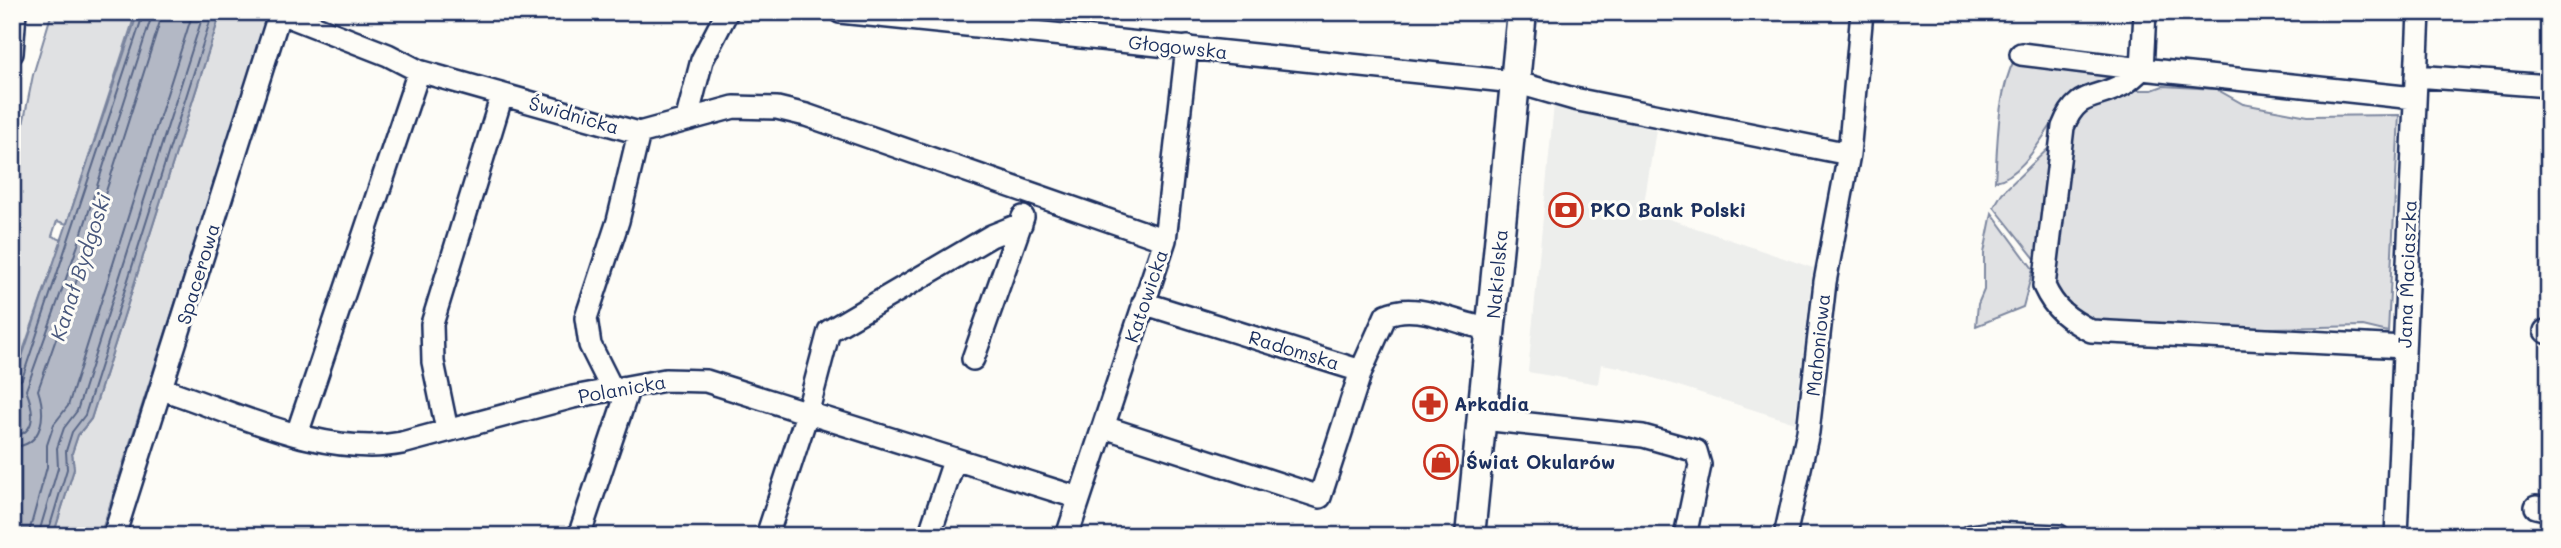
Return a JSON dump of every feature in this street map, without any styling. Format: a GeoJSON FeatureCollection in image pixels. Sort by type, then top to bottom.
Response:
{"type":"FeatureCollection","features":[{"type":"Feature","properties":{"kind":"main road","name":"Nakielska"},"geometry":{"type":"LineString","coordinates":[[1470,536],[1522,12]]}},
{"type":"Feature","properties":{"kind":"street"},"geometry":{"type":"LineString","coordinates":[[12,53],[15,12]]}},
{"type":"Feature","properties":{"kind":"street","name":"Świdnicka"},"geometry":{"type":"LineString","coordinates":[[280,12],[388,55],[419,71],[639,133],[734,107],[777,108],[889,141],[1032,196],[1165,240]]}},
{"type":"Feature","properties":{"kind":"street","name":"Spacerowa"},"geometry":{"type":"LineString","coordinates":[[114,536],[280,12]]}},
{"type":"Feature","properties":{"kind":"street"},"geometry":{"type":"LineString","coordinates":[[687,118],[702,60],[727,12]]}},
{"type":"Feature","properties":{"kind":"street","name":"Głogowska"},"geometry":{"type":"LineString","coordinates":[[840,12],[986,20],[1187,47],[1515,82],[1574,99],[1849,154]]}},
{"type":"Feature","properties":{"kind":"street","name":"Mahoniowa"},"geometry":{"type":"LineString","coordinates":[[1785,536],[1808,432],[1825,282],[1849,154],[1862,12]]}},
{"type":"Feature","properties":{"kind":"street"},"geometry":{"type":"LineString","coordinates":[[2145,12],[2142,69],[2123,84],[2083,98],[2070,109],[2063,127],[2044,286],[2053,304],[2066,317],[2091,331],[2404,347]]}},
{"type":"Feature","properties":{"kind":"street","name":"Jana Maciaszka"},"geometry":{"type":"LineString","coordinates":[[2396,536],[2419,12]]}},
{"type":"Feature","properties":{"kind":"street","name":"Katowicka"},"geometry":{"type":"LineString","coordinates":[[1067,536],[1165,240],[1187,47]]}},
{"type":"Feature","properties":{"kind":"street"},"geometry":{"type":"LineString","coordinates":[[2021,54],[2414,98]]}},
{"type":"Feature","properties":{"kind":"street"},"geometry":{"type":"LineString","coordinates":[[297,434],[419,71]]}},
{"type":"Feature","properties":{"kind":"street"},"geometry":{"type":"LineString","coordinates":[[2416,76],[2549,86]]}},
{"type":"Feature","properties":{"kind":"street"},"geometry":{"type":"LineString","coordinates":[[447,430],[433,362],[432,324],[502,95]]}},
{"type":"Feature","properties":{"kind":"street"},"geometry":{"type":"LineString","coordinates":[[579,536],[621,389],[595,358],[587,333],[587,310],[618,221],[639,133]]}},
{"type":"Feature","properties":{"kind":"street"},"geometry":{"type":"LineString","coordinates":[[973,359],[1032,196]]}},
{"type":"Feature","properties":{"kind":"street"},"geometry":{"type":"LineString","coordinates":[[767,536],[807,414],[830,331],[991,236],[1021,224]]}},
{"type":"Feature","properties":{"kind":"street","name":"Radomska"},"geometry":{"type":"LineString","coordinates":[[1143,303],[1361,371],[1381,322],[1386,315],[1396,310],[1413,310],[1471,327],[1492,329]]}},
{"type":"Feature","properties":{"kind":"street"},"geometry":{"type":"LineString","coordinates":[[573,397],[587,382],[595,358]]}},
{"type":"Feature","properties":{"kind":"street"},"geometry":{"type":"LineString","coordinates":[[1104,426],[1320,497],[1361,371]]}},
{"type":"Feature","properties":{"kind":"street","name":"Polanicka"},"geometry":{"type":"LineString","coordinates":[[162,389],[329,444],[374,447],[573,397],[665,380],[706,381],[954,461],[1079,498]]}},
{"type":"Feature","properties":{"kind":"street"},"geometry":{"type":"LineString","coordinates":[[1482,419],[1643,436],[1696,451],[1700,465],[1685,536]]}},
{"type":"Feature","properties":{"kind":"street"},"geometry":{"type":"LineString","coordinates":[[929,536],[954,461]]}},
{"type":"Feature","properties":{"kind":"street"},"geometry":{"type":"LineString","coordinates":[[1971,536],[1991,533],[2059,536]]}},
{"type":"Feature","properties":{"kind":"shaded area"},"geometry":{"type":"Polygon","coordinates":[[[52,12],[136,12],[67,224],[57,221],[52,236],[62,240],[12,382],[14,170],[33,75],[52,12]]]}},
{"type":"Feature","properties":{"kind":"shaded area"},"geometry":{"type":"Polygon","coordinates":[[[221,12],[269,12],[100,536],[53,536],[74,469],[72,453],[78,435],[91,419],[221,12]]]}},
{"type":"Feature","properties":{"kind":"shaded area"},"geometry":{"type":"Polygon","coordinates":[[[2015,58],[2124,73],[2075,96],[2066,104],[2019,168],[2007,177],[1995,181],[2002,102],[2015,58]]]}},
{"type":"Feature","properties":{"kind":"shaded area"},"geometry":{"type":"Polygon","coordinates":[[[2163,86],[2216,89],[2243,104],[2308,116],[2399,115],[2388,332],[2363,326],[2230,329],[2095,322],[2068,312],[2051,282],[2073,116],[2125,90],[2152,90],[2163,86]]]}},
{"type":"Feature","properties":{"kind":"shaded area"},"geometry":{"type":"Polygon","coordinates":[[[1554,104],[1656,130],[1643,210],[1813,268],[1795,423],[1619,367],[1601,364],[1598,384],[1528,372],[1554,104]]]}},
{"type":"Feature","properties":{"kind":"shaded area"},"geometry":{"type":"Polygon","coordinates":[[[2056,141],[2042,257],[2036,260],[1994,207],[2002,193],[2056,141]]]}},
{"type":"Feature","properties":{"kind":"shaded area"},"geometry":{"type":"Polygon","coordinates":[[[1992,213],[2033,269],[2023,307],[1976,326],[1978,304],[1984,290],[1984,253],[1992,213]]]}},
{"type":"Feature","properties":{"kind":"water","name":"Kanał Bydgoski"},"geometry":{"type":"Polygon","coordinates":[[[138,12],[221,12],[91,419],[78,435],[72,453],[74,469],[53,536],[12,536],[12,431],[17,413],[12,387],[138,12]]]}},
{"type":"Feature","properties":{"kind":"place","name":"PKO Bank Polski"},"geometry":{"type":"Point","coordinates":[1566,210]}},
{"type":"Feature","properties":{"kind":"place","name":"Arkadia"},"geometry":{"type":"Point","coordinates":[1430,404]}},
{"type":"Feature","properties":{"kind":"place","name":"Świat Okularów"},"geometry":{"type":"Point","coordinates":[1441,462]}}]}
